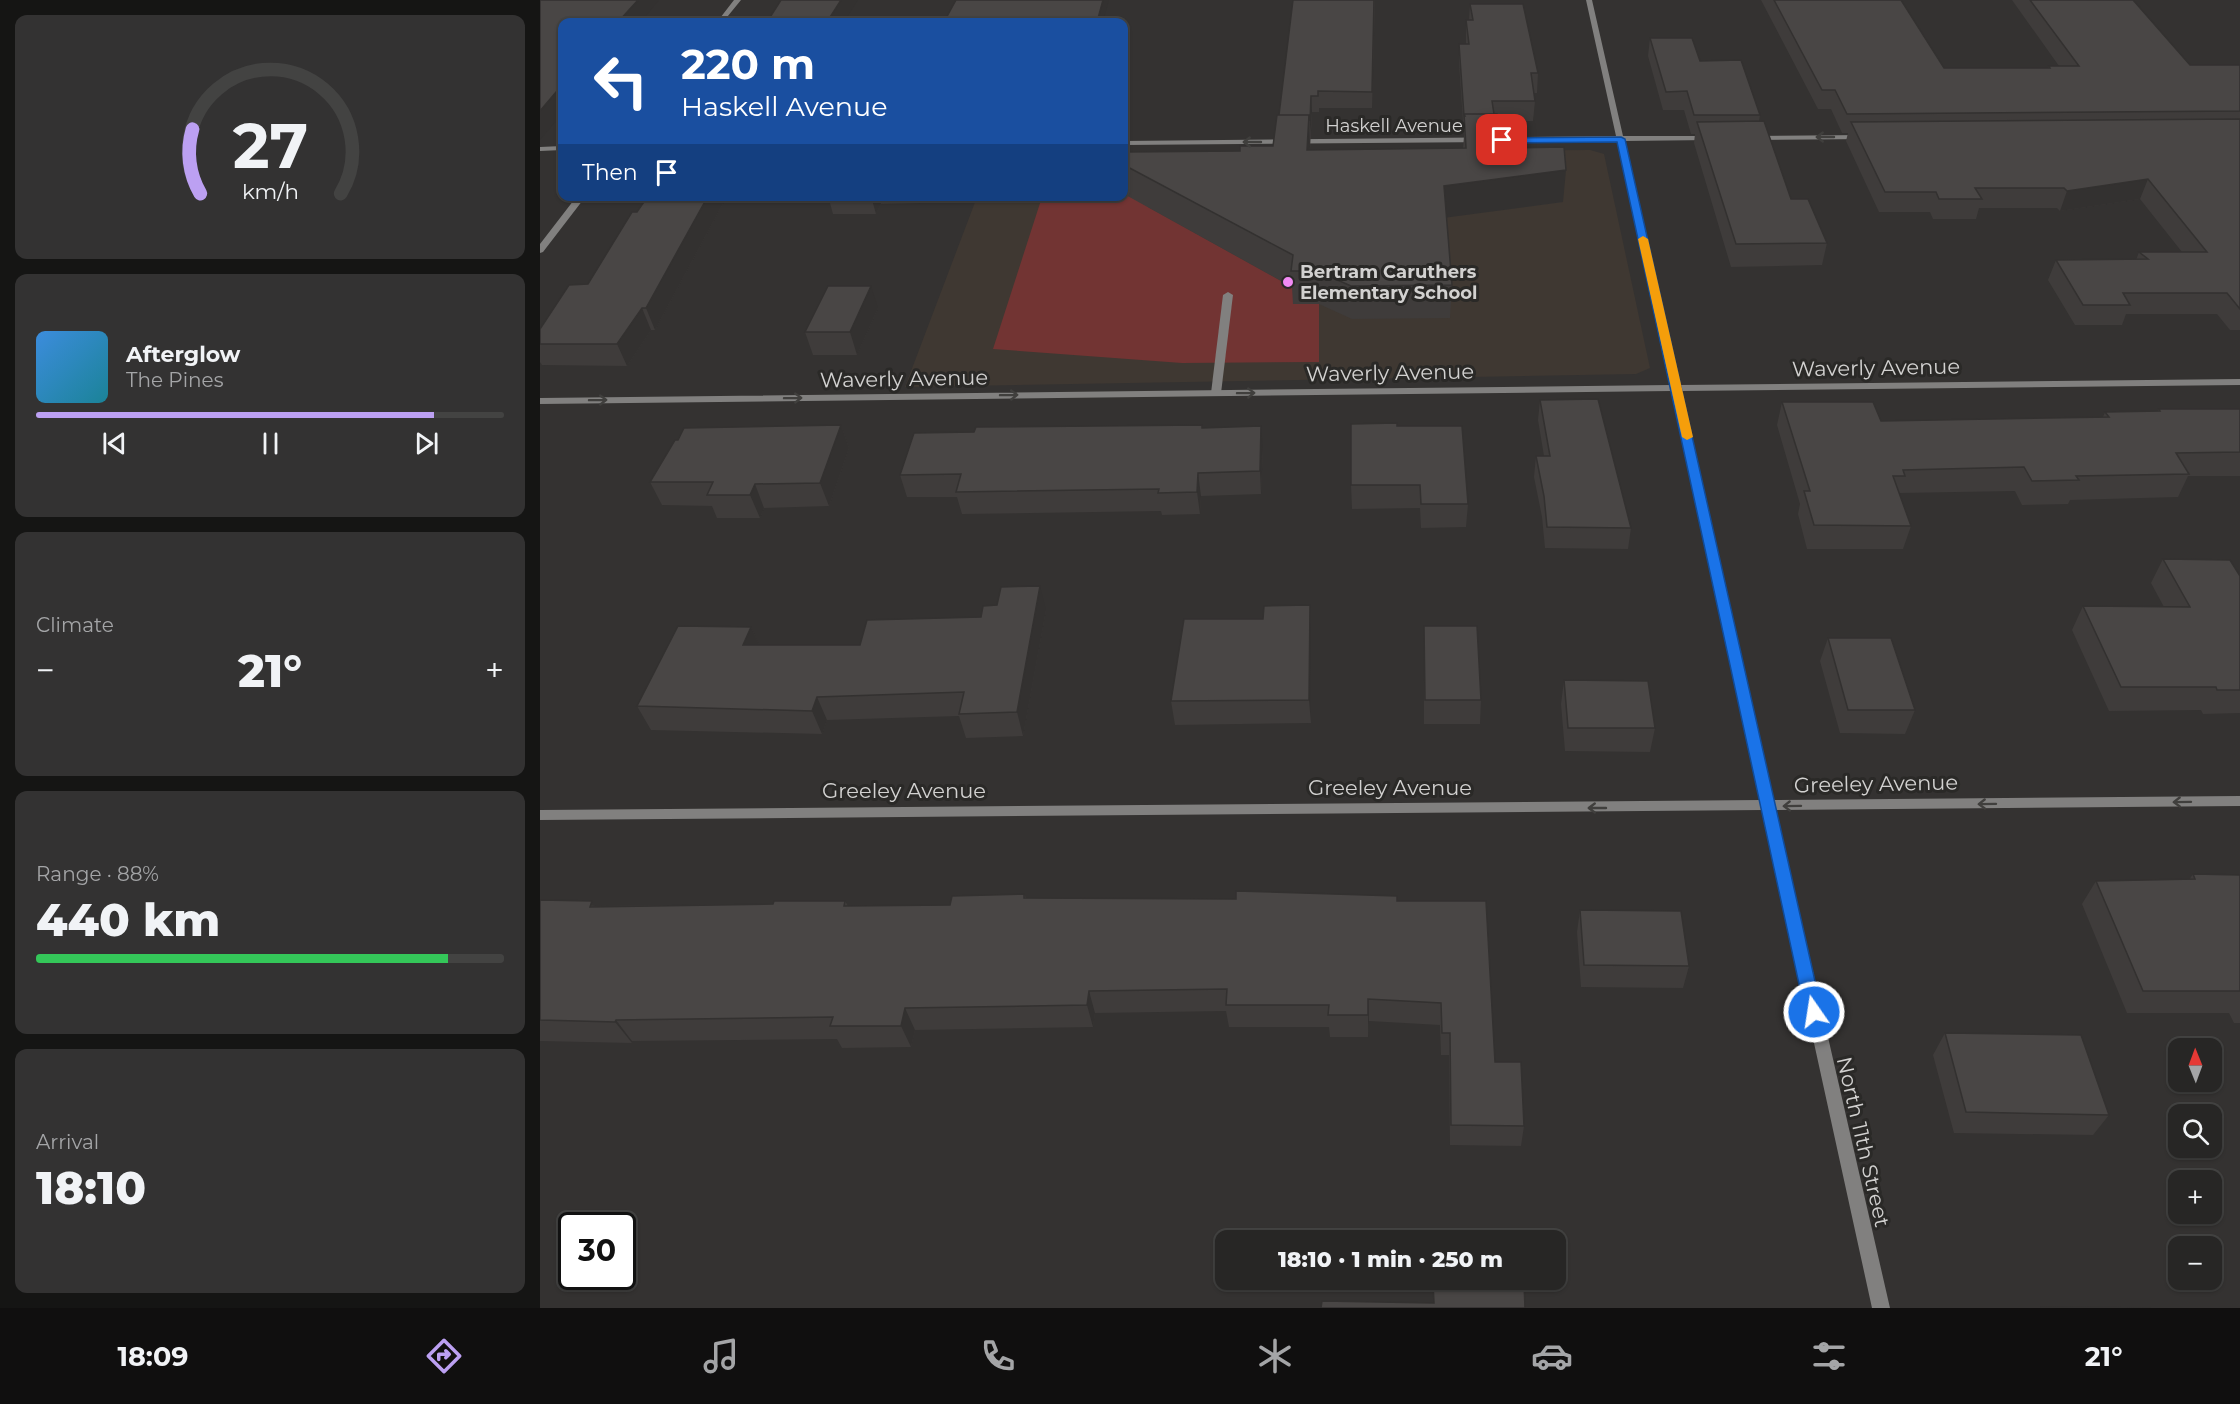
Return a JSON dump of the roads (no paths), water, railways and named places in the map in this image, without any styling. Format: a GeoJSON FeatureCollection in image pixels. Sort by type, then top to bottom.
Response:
{"type":"FeatureCollection","features":[{"type":"Feature","properties":{"kind":"street"},"geometry":{"type":"LineString","coordinates":[[723,18],[738,0]]}},
{"type":"Feature","properties":{"kind":"street","name":"North 11th Street"},"geometry":{"type":"LineString","coordinates":[[1590,0],[1767,806],[1881,1308]]}},
{"type":"Feature","properties":{"kind":"street"},"geometry":{"type":"LineString","coordinates":[[1740,138],[1871,137]]}},
{"type":"Feature","properties":{"kind":"street","name":"Haskell Avenue"},"geometry":{"type":"LineString","coordinates":[[1128,143],[1716,138]]}},
{"type":"Feature","properties":{"kind":"street"},"geometry":{"type":"LineString","coordinates":[[540,149],[558,148]]}},
{"type":"Feature","properties":{"kind":"street"},"geometry":{"type":"LineString","coordinates":[[540,250],[578,201]]}},
{"type":"Feature","properties":{"kind":"street"},"geometry":{"type":"LineString","coordinates":[[1216,393],[1228,295]]}},
{"type":"Feature","properties":{"kind":"street","name":"Waverly Avenue"},"geometry":{"type":"LineString","coordinates":[[540,401],[2240,382]]}},
{"type":"Feature","properties":{"kind":"street","name":"Greeley Avenue"},"geometry":{"type":"LineString","coordinates":[[540,815],[2240,801]]}},
{"type":"Feature","properties":{"kind":"place","name":"Bertram Caruthers Elementary School"},"geometry":{"type":"Point","coordinates":[1288,282]}}]}
